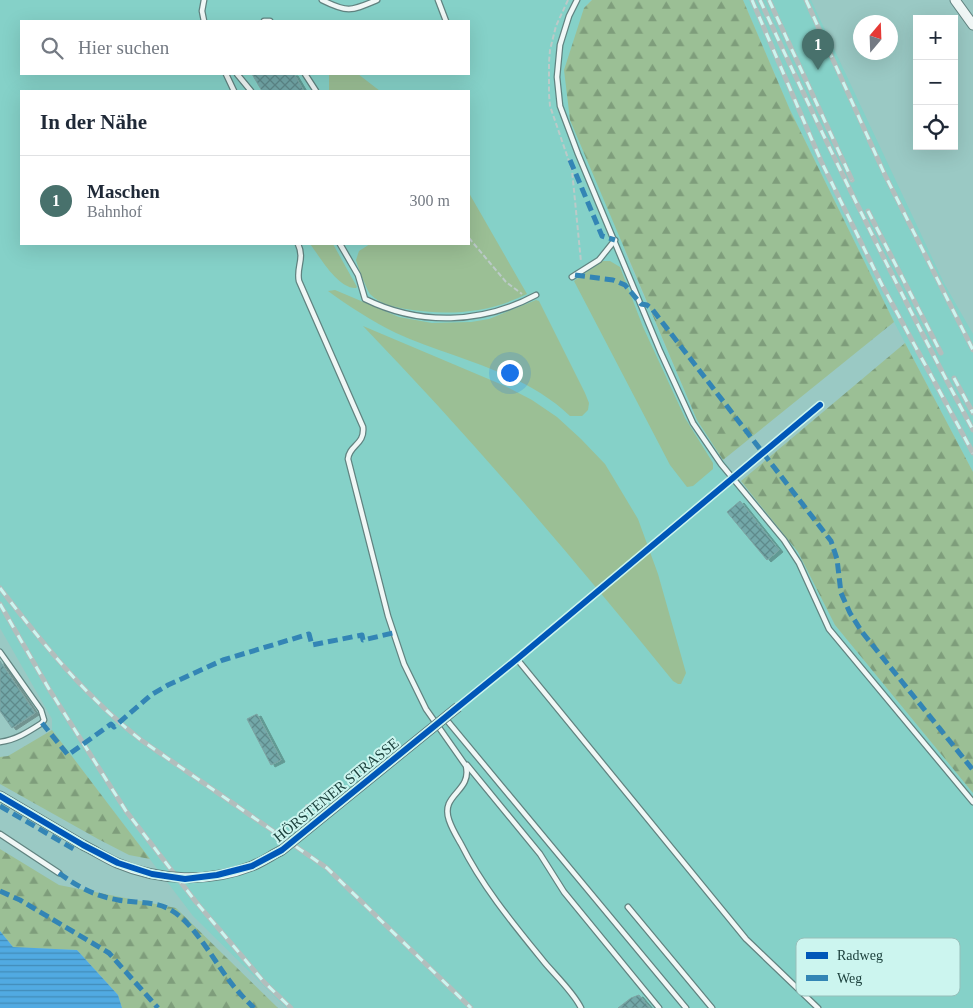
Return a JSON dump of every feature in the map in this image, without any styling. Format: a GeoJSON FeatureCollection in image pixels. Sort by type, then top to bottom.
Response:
{"type":"FeatureCollection","features":[{"type":"Feature","properties":{"kind":"street"},"geometry":{"type":"LineString","coordinates":[[955,0],[973,25]]}},
{"type":"Feature","properties":{"kind":"street","name":"HÖRSTENER STRASSE"},"geometry":{"type":"LineString","coordinates":[[0,796],[83,845],[118,863],[152,874],[185,879],[218,875],[252,866],[282,850],[458,707]]}},
{"type":"Feature","properties":{"kind":"lane"},"geometry":{"type":"LineString","coordinates":[[204,0],[202,11],[204,20]]}},
{"type":"Feature","properties":{"kind":"lane"},"geometry":{"type":"LineString","coordinates":[[322,0],[339,8],[352,11],[377,0]]}},
{"type":"Feature","properties":{"kind":"lane"},"geometry":{"type":"LineString","coordinates":[[438,0],[446,20]]}},
{"type":"Feature","properties":{"kind":"lane"},"geometry":{"type":"LineString","coordinates":[[578,0],[566,23],[557,62],[558,93],[565,121],[660,351],[693,422],[721,464],[784,540],[800,563],[829,628],[973,802]]}},
{"type":"Feature","properties":{"kind":"lane"},"geometry":{"type":"LineString","coordinates":[[226,75],[234,90]]}},
{"type":"Feature","properties":{"kind":"lane"},"geometry":{"type":"LineString","coordinates":[[238,75],[250,90]]}},
{"type":"Feature","properties":{"kind":"lane"},"geometry":{"type":"LineString","coordinates":[[306,75],[315,90]]}},
{"type":"Feature","properties":{"kind":"lane"},"geometry":{"type":"LineString","coordinates":[[572,277],[599,260],[615,240]]}},
{"type":"Feature","properties":{"kind":"lane"},"geometry":{"type":"LineString","coordinates":[[298,245],[302,259],[298,271],[299,282],[363,427],[362,439],[349,454],[348,459],[393,633],[404,664],[420,698],[463,760],[540,854],[564,892],[659,1008]]}},
{"type":"Feature","properties":{"kind":"lane"},"geometry":{"type":"LineString","coordinates":[[341,245],[358,275],[365,299],[403,314],[437,318],[469,318],[503,310],[536,296]]}},
{"type":"Feature","properties":{"kind":"lane"},"geometry":{"type":"LineString","coordinates":[[0,652],[41,710],[44,720],[23,735],[0,742]]}},
{"type":"Feature","properties":{"kind":"lane"},"geometry":{"type":"LineString","coordinates":[[517,659],[746,938],[796,987]]}},
{"type":"Feature","properties":{"kind":"lane"},"geometry":{"type":"LineString","coordinates":[[445,718],[686,1008]]}},
{"type":"Feature","properties":{"kind":"lane"},"geometry":{"type":"LineString","coordinates":[[463,760],[468,774],[463,787],[449,802],[447,811],[449,821],[467,856],[486,886],[580,1008]]}},
{"type":"Feature","properties":{"kind":"lane"},"geometry":{"type":"LineString","coordinates":[[0,834],[60,873]]}},
{"type":"Feature","properties":{"kind":"lane"},"geometry":{"type":"LineString","coordinates":[[628,907],[712,1008]]}},
{"type":"Feature","properties":{"kind":"lane"},"geometry":{"type":"LineString","coordinates":[[806,996],[818,1008]]}},
{"type":"Feature","properties":{"kind":"path"},"geometry":{"type":"LineString","coordinates":[[470,239],[506,282],[529,299]]}},
{"type":"Feature","properties":{"kind":"path"},"geometry":{"type":"LineString","coordinates":[[307,812],[304,807],[306,805],[310,810]]}},
{"type":"Feature","properties":{"kind":"shaded area"},"geometry":{"type":"Polygon","coordinates":[[[0,0],[592,0],[584,8],[625,252],[697,420],[723,460],[798,552],[835,625],[973,793],[973,1008],[286,1008],[193,916],[52,730],[52,719],[0,628],[0,0]]]}},
{"type":"Feature","properties":{"kind":"shaded area"},"geometry":{"type":"Polygon","coordinates":[[[743,0],[811,0],[944,283],[973,334],[973,472],[894,322],[790,110],[743,0]]]}},
{"type":"Feature","properties":{"kind":"green space"},"geometry":{"type":"Polygon","coordinates":[[[592,0],[743,0],[790,110],[894,322],[723,460],[697,420],[570,120],[564,70],[584,8],[592,0]]]}},
{"type":"Feature","properties":{"kind":"green space"},"geometry":{"type":"Polygon","coordinates":[[[329,75],[359,75],[379,90],[329,90],[329,75]]]}},
{"type":"Feature","properties":{"kind":"green space"},"geometry":{"type":"Polygon","coordinates":[[[470,195],[527,294],[498,305],[468,311],[437,312],[397,307],[383,303],[371,295],[356,260],[359,251],[368,245],[470,245],[470,195]]]}},
{"type":"Feature","properties":{"kind":"green space"},"geometry":{"type":"Polygon","coordinates":[[[311,245],[334,245],[357,287],[349,287],[343,283],[324,264],[311,245]]]}},
{"type":"Feature","properties":{"kind":"green space"},"geometry":{"type":"Polygon","coordinates":[[[603,261],[610,261],[620,267],[643,327],[685,418],[713,463],[713,469],[693,486],[687,487],[670,465],[574,281],[603,261]]]}},
{"type":"Feature","properties":{"kind":"green space"},"geometry":{"type":"Polygon","coordinates":[[[335,290],[399,317],[432,323],[471,322],[489,319],[536,300],[539,301],[585,393],[589,403],[588,410],[582,416],[570,416],[531,388],[510,377],[396,333],[361,314],[328,291],[335,290]]]}},
{"type":"Feature","properties":{"kind":"green space"},"geometry":{"type":"Polygon","coordinates":[[[363,326],[505,386],[532,400],[557,417],[605,464],[638,519],[658,574],[686,673],[681,684],[673,681],[522,500],[444,412],[363,326]]]}},
{"type":"Feature","properties":{"kind":"green space"},"geometry":{"type":"Polygon","coordinates":[[[905,343],[973,472],[973,793],[835,625],[798,552],[741,481],[905,343]]]}},
{"type":"Feature","properties":{"kind":"green space"},"geometry":{"type":"Polygon","coordinates":[[[52,730],[150,859],[129,855],[0,784],[0,757],[8,756],[52,730]]]}},
{"type":"Feature","properties":{"kind":"green space"},"geometry":{"type":"Polygon","coordinates":[[[0,849],[59,885],[176,908],[278,1008],[122,1008],[118,995],[77,950],[13,947],[0,931],[0,849]]]}},
{"type":"Feature","properties":{"kind":"water"},"geometry":{"type":"Polygon","coordinates":[[[0,931],[13,947],[77,950],[118,995],[122,1008],[0,1008],[0,931]]]}},
{"type":"Feature","properties":{"kind":"building"},"geometry":{"type":"Polygon","coordinates":[[[253,75],[295,75],[303,90],[261,90],[253,75]]]}},
{"type":"Feature","properties":{"kind":"building"},"geometry":{"type":"Polygon","coordinates":[[[740,501],[779,550],[767,560],[727,512],[740,501]]]}},
{"type":"Feature","properties":{"kind":"building"},"geometry":{"type":"Polygon","coordinates":[[[0,661],[35,713],[12,728],[0,711],[0,661]]]}},
{"type":"Feature","properties":{"kind":"building"},"geometry":{"type":"Polygon","coordinates":[[[257,714],[281,760],[271,765],[247,719],[257,714]]]}},
{"type":"Feature","properties":{"kind":"building"},"geometry":{"type":"Polygon","coordinates":[[[639,995],[650,1008],[618,1008],[631,998],[639,995]]]}},
{"type":"Feature","properties":{"kind":"railway"},"geometry":{"type":"LineString","coordinates":[[752,0],[821,161],[882,285],[973,453]]}},
{"type":"Feature","properties":{"kind":"railway"},"geometry":{"type":"LineString","coordinates":[[760,0],[863,216],[973,430]]}},
{"type":"Feature","properties":{"kind":"railway"},"geometry":{"type":"LineString","coordinates":[[769,0],[852,180]]}},
{"type":"Feature","properties":{"kind":"railway"},"geometry":{"type":"LineString","coordinates":[[806,0],[885,175],[973,350]]}},
{"type":"Feature","properties":{"kind":"railway"},"geometry":{"type":"LineString","coordinates":[[868,211],[941,353]]}},
{"type":"Feature","properties":{"kind":"railway"},"geometry":{"type":"LineString","coordinates":[[954,378],[973,413]]}},
{"type":"Feature","properties":{"kind":"railway"},"geometry":{"type":"LineString","coordinates":[[0,588],[66,669],[121,724],[141,740],[327,868],[471,1008]]}},
{"type":"Feature","properties":{"kind":"railway"},"geometry":{"type":"LineString","coordinates":[[0,604],[49,689],[126,811],[196,902],[264,982],[291,1008]]}},
{"type":"Feature","properties":{"kind":"marked path"},"geometry":{"type":"LineString","coordinates":[[570,160],[602,236],[615,240]]}},
{"type":"Feature","properties":{"kind":"marked path"},"geometry":{"type":"LineString","coordinates":[[575,275],[613,280],[625,285],[641,304],[647,305],[652,309],[831,541],[837,559],[841,593],[850,613],[862,632],[973,770]]}},
{"type":"Feature","properties":{"kind":"marked path"},"geometry":{"type":"LineString","coordinates":[[42,723],[68,755],[111,724],[114,727],[151,695],[168,685],[223,660],[309,634],[312,645],[362,635],[363,640],[393,633]]}},
{"type":"Feature","properties":{"kind":"marked path"},"geometry":{"type":"LineString","coordinates":[[0,806],[77,851]]}},
{"type":"Feature","properties":{"kind":"marked path"},"geometry":{"type":"LineString","coordinates":[[59,873],[80,887],[102,896],[118,900],[155,904],[177,914],[204,944],[238,992],[254,1008]]}},
{"type":"Feature","properties":{"kind":"marked path"},"geometry":{"type":"LineString","coordinates":[[0,891],[20,900],[109,953],[158,1008]]}},
{"type":"Feature","properties":{"kind":"cycle path"},"geometry":{"type":"LineString","coordinates":[[0,796],[83,845],[118,863],[152,874],[185,879],[217,875],[252,866],[282,850],[517,659],[820,405]]}},
{"type":"Feature","properties":{"kind":"place","name":"Maschen"},"geometry":{"type":"Point","coordinates":[818,70]}}]}
